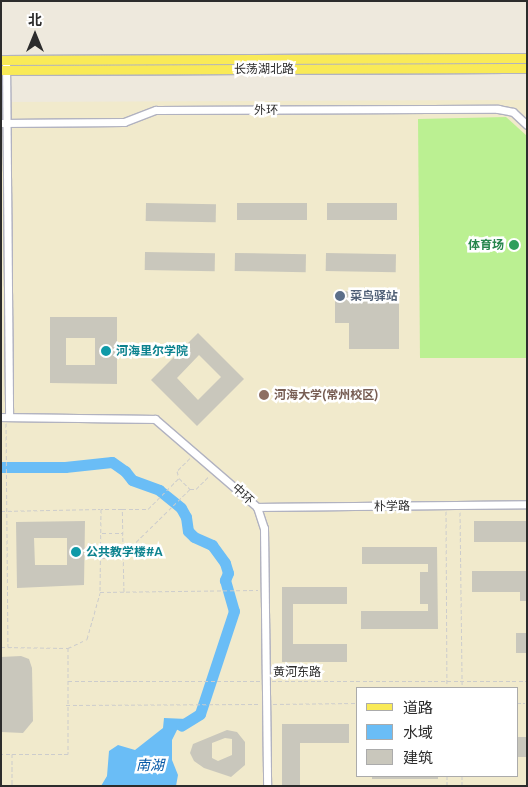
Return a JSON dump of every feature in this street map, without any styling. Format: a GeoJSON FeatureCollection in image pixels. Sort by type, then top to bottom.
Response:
{"type":"FeatureCollection","features":[{"type":"Feature","properties":{"kind":"main road","name":"长荡湖北路"},"geometry":{"type":"LineString","coordinates":[[4,65],[527,58]]}},
{"type":"Feature","properties":{"kind":"main road","name":"长荡湖北路"},"geometry":{"type":"LineString","coordinates":[[4,65],[527,68]]}},
{"type":"Feature","properties":{"kind":"lane"},"geometry":{"type":"LineString","coordinates":[[4,65],[6,417]]}},
{"type":"Feature","properties":{"kind":"lane","name":"外环"},"geometry":{"type":"LineString","coordinates":[[4,123],[124,122],[156,110],[498,109],[513,112],[527,125]]}},
{"type":"Feature","properties":{"kind":"lane","name":"中环"},"geometry":{"type":"LineString","coordinates":[[6,417],[145,416],[164,424],[257,507],[264,528],[267,704],[266,786]]}},
{"type":"Feature","properties":{"kind":"lane","name":"朴学路"},"geometry":{"type":"LineString","coordinates":[[257,507],[527,504]]}},
{"type":"Feature","properties":{"kind":"path"},"geometry":{"type":"LineString","coordinates":[[6,417],[8,647]]}},
{"type":"Feature","properties":{"kind":"path"},"geometry":{"type":"LineString","coordinates":[[190,489],[179,478],[177,471],[196,452]]}},
{"type":"Feature","properties":{"kind":"path"},"geometry":{"type":"LineString","coordinates":[[123,548],[131,547],[190,489],[196,489],[215,469]]}},
{"type":"Feature","properties":{"kind":"path"},"geometry":{"type":"LineString","coordinates":[[1,511],[148,509],[179,478]]}},
{"type":"Feature","properties":{"kind":"path"},"geometry":{"type":"LineString","coordinates":[[446,505],[447,687]]}},
{"type":"Feature","properties":{"kind":"path"},"geometry":{"type":"LineString","coordinates":[[460,505],[462,687]]}},
{"type":"Feature","properties":{"kind":"path"},"geometry":{"type":"LineString","coordinates":[[122,509],[124,592]]}},
{"type":"Feature","properties":{"kind":"path"},"geometry":{"type":"LineString","coordinates":[[1,647],[68,648],[87,639],[100,592],[101,510]]}},
{"type":"Feature","properties":{"kind":"path"},"geometry":{"type":"LineString","coordinates":[[101,533],[123,532]]}},
{"type":"Feature","properties":{"kind":"path"},"geometry":{"type":"LineString","coordinates":[[101,558],[123,558]]}},
{"type":"Feature","properties":{"kind":"path"},"geometry":{"type":"LineString","coordinates":[[100,592],[265,590]]}},
{"type":"Feature","properties":{"kind":"path"},"geometry":{"type":"LineString","coordinates":[[1,754],[68,754],[66,705],[68,648]]}},
{"type":"Feature","properties":{"kind":"path","name":"黄河东路"},"geometry":{"type":"LineString","coordinates":[[68,681],[526,681]]}},
{"type":"Feature","properties":{"kind":"path"},"geometry":{"type":"LineString","coordinates":[[518,703],[525,703]]}},
{"type":"Feature","properties":{"kind":"path"},"geometry":{"type":"LineString","coordinates":[[66,705],[356,704]]}},
{"type":"Feature","properties":{"kind":"path"},"geometry":{"type":"LineString","coordinates":[[12,754],[12,786]]}},
{"type":"Feature","properties":{"kind":"shaded area","name":"河海大学(常州校区)"},"geometry":{"type":"Polygon","coordinates":[[[527,100],[527,786],[1,786],[1,102],[527,100]]]}},
{"type":"Feature","properties":{"kind":"green space"},"geometry":{"type":"Polygon","coordinates":[[[506,117],[527,136],[527,358],[420,358],[418,119],[506,117]]]}},
{"type":"Feature","properties":{"kind":"water","name":"南湖"},"geometry":{"type":"Polygon","coordinates":[[[164,718],[187,719],[188,726],[177,730],[172,740],[172,760],[178,775],[176,786],[101,786],[107,776],[109,751],[118,745],[135,750],[163,728],[164,718]]]}},
{"type":"Feature","properties":{"kind":"building"},"geometry":{"type":"Polygon","coordinates":[[[146,203],[216,204],[216,222],[146,221],[146,203]]]}},
{"type":"Feature","properties":{"kind":"building"},"geometry":{"type":"Polygon","coordinates":[[[237,203],[307,203],[307,220],[237,220],[237,203]]]}},
{"type":"Feature","properties":{"kind":"building"},"geometry":{"type":"Polygon","coordinates":[[[327,203],[397,203],[397,220],[327,220],[327,203]]]}},
{"type":"Feature","properties":{"kind":"building"},"geometry":{"type":"Polygon","coordinates":[[[145,252],[215,253],[215,271],[145,270],[145,252]]]}},
{"type":"Feature","properties":{"kind":"building"},"geometry":{"type":"Polygon","coordinates":[[[235,253],[306,254],[306,272],[235,271],[235,253]]]}},
{"type":"Feature","properties":{"kind":"building"},"geometry":{"type":"Polygon","coordinates":[[[326,253],[396,254],[396,272],[326,271],[326,253]]]}},
{"type":"Feature","properties":{"kind":"building"},"geometry":{"type":"Polygon","coordinates":[[[335,291],[399,292],[399,349],[349,349],[349,323],[335,323],[335,291]]]}},
{"type":"Feature","properties":{"kind":"building","name":"河海里尔学院"},"geometry":{"type":"Polygon","coordinates":[[[50,317],[117,317],[117,384],[50,383],[50,317]],[[66,338],[66,365],[95,365],[95,338],[66,338]]]}},
{"type":"Feature","properties":{"kind":"building"},"geometry":{"type":"Polygon","coordinates":[[[198,333],[244,379],[197,426],[151,380],[198,333]],[[199,355],[177,378],[198,400],[221,377],[199,355]]]}},
{"type":"Feature","properties":{"kind":"building","name":"公共教学楼#A"},"geometry":{"type":"Polygon","coordinates":[[[85,521],[84,585],[17,588],[16,522],[85,521]],[[34,538],[35,565],[67,565],[67,538],[34,538]]]}},
{"type":"Feature","properties":{"kind":"building"},"geometry":{"type":"Polygon","coordinates":[[[474,521],[527,521],[527,542],[474,542],[474,521]]]}},
{"type":"Feature","properties":{"kind":"building"},"geometry":{"type":"Polygon","coordinates":[[[362,547],[437,547],[438,629],[361,629],[361,611],[428,611],[428,604],[420,604],[420,572],[428,572],[428,564],[362,564],[362,547]]]}},
{"type":"Feature","properties":{"kind":"building"},"geometry":{"type":"Polygon","coordinates":[[[472,571],[527,571],[527,601],[520,601],[520,592],[472,592],[472,571]]]}},
{"type":"Feature","properties":{"kind":"building"},"geometry":{"type":"Polygon","coordinates":[[[282,587],[347,587],[347,604],[293,604],[293,644],[347,644],[347,662],[282,662],[282,587]]]}},
{"type":"Feature","properties":{"kind":"building"},"geometry":{"type":"Polygon","coordinates":[[[516,633],[527,633],[527,653],[516,653],[516,633]]]}},
{"type":"Feature","properties":{"kind":"building"},"geometry":{"type":"Polygon","coordinates":[[[21,656],[29,659],[32,668],[33,721],[23,733],[1,732],[1,657],[21,656]]]}},
{"type":"Feature","properties":{"kind":"building"},"geometry":{"type":"Polygon","coordinates":[[[282,724],[349,724],[349,743],[300,743],[300,786],[282,786],[282,724]]]}},
{"type":"Feature","properties":{"kind":"building"},"geometry":{"type":"Polygon","coordinates":[[[227,730],[237,732],[245,742],[245,765],[231,777],[204,768],[194,761],[190,753],[193,744],[227,730]],[[225,738],[212,743],[212,758],[218,761],[232,755],[232,739],[225,738]]]}},
{"type":"Feature","properties":{"kind":"building"},"geometry":{"type":"Polygon","coordinates":[[[518,737],[527,737],[527,757],[518,757],[518,737]]]}},
{"type":"Feature","properties":{"kind":"building"},"geometry":{"type":"Polygon","coordinates":[[[372,777],[438,777],[438,779],[372,779],[372,777]]]}},
{"type":"Feature","properties":{"kind":"waterway"},"geometry":{"type":"LineString","coordinates":[[1,467],[65,467],[112,462],[125,471],[132,480],[159,490],[181,508],[186,517],[188,531],[194,537],[212,545],[225,563],[228,573],[225,580],[234,611],[200,714],[181,726]]}},
{"type":"Feature","properties":{"kind":"place","name":"体育场"},"geometry":{"type":"Point","coordinates":[514,245]}},
{"type":"Feature","properties":{"kind":"place","name":"菜鸟驿站"},"geometry":{"type":"Point","coordinates":[340,296]}},
{"type":"Feature","properties":{"kind":"place","name":"河海里尔学院"},"geometry":{"type":"Point","coordinates":[106,351]}},
{"type":"Feature","properties":{"kind":"place","name":"河海大学(常州校区)"},"geometry":{"type":"Point","coordinates":[264,395]}},
{"type":"Feature","properties":{"kind":"place","name":"公共教学楼#A"},"geometry":{"type":"Point","coordinates":[76,552]}}]}
